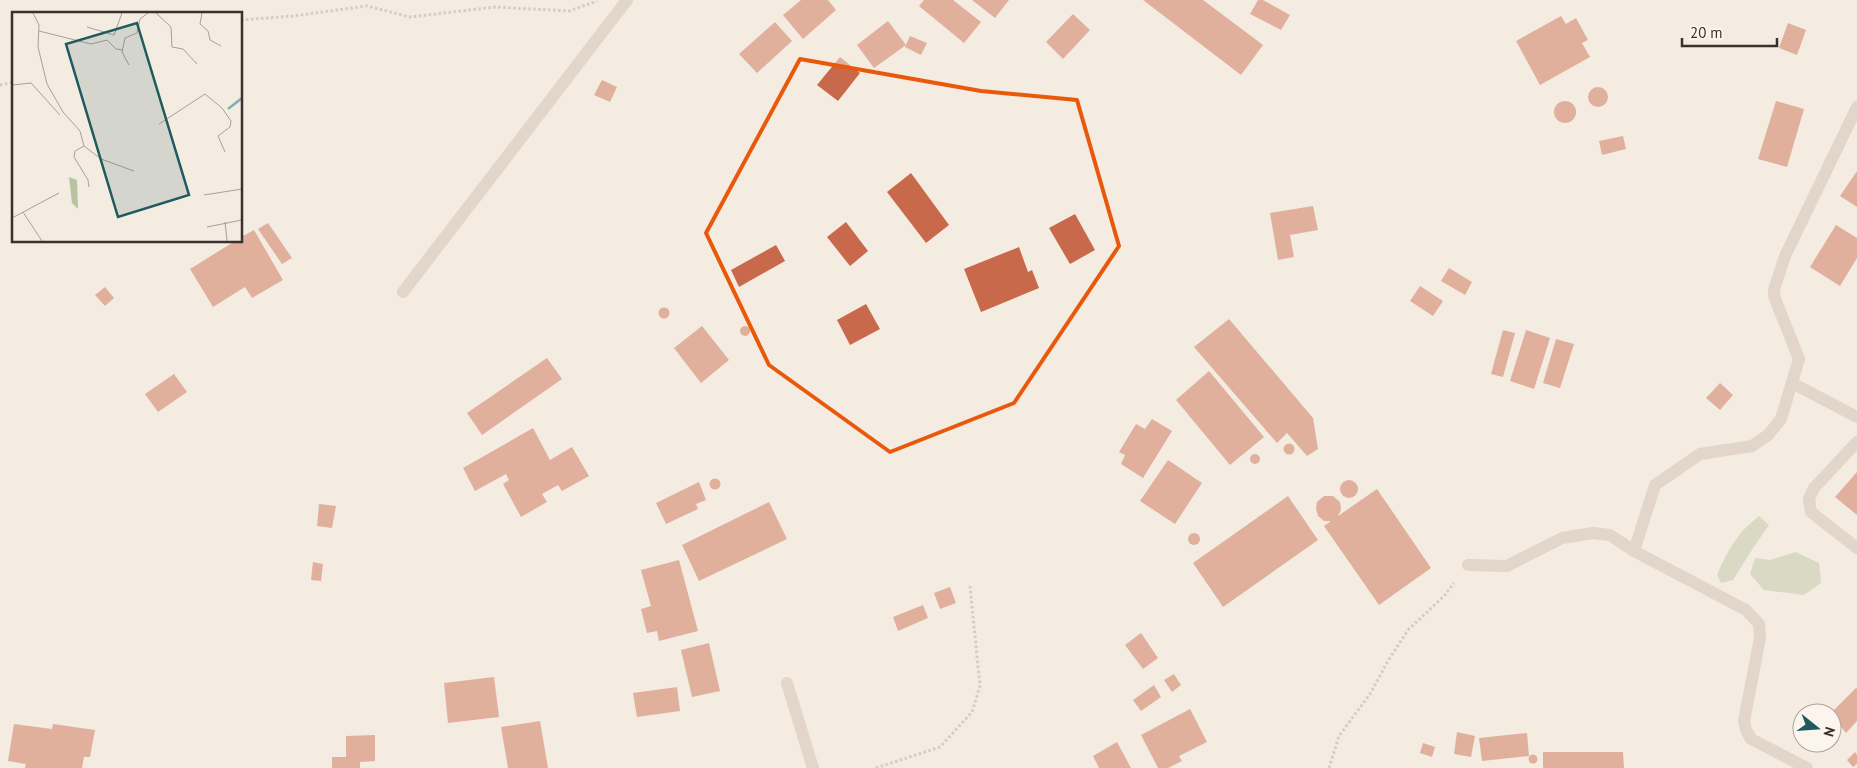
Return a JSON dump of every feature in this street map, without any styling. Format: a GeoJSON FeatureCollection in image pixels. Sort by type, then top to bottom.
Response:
{"type":"FeatureCollection","features":[{"type":"Feature","properties":{"kind":"street"},"geometry":{"type":"LineString","coordinates":[[403,292],[627,0]]}},
{"type":"Feature","properties":{"kind":"street"},"geometry":{"type":"LineString","coordinates":[[1634,551],[1655,485],[1700,454],[1752,446],[1768,435],[1781,419],[1799,359],[1774,296],[1774,290],[1785,256],[1857,107]]}},
{"type":"Feature","properties":{"kind":"street"},"geometry":{"type":"LineString","coordinates":[[1792,383],[1857,417]]}},
{"type":"Feature","properties":{"kind":"street"},"geometry":{"type":"LineString","coordinates":[[1857,442],[1814,488],[1809,502],[1811,512],[1857,548]]}},
{"type":"Feature","properties":{"kind":"street"},"geometry":{"type":"LineString","coordinates":[[1468,565],[1501,567],[1512,565],[1562,538],[1593,532],[1610,535],[1634,551],[1746,610],[1759,624],[1760,638],[1744,721],[1746,730],[1751,739],[1806,768]]}},
{"type":"Feature","properties":{"kind":"street"},"geometry":{"type":"LineString","coordinates":[[787,683],[813,768]]}},
{"type":"Feature","properties":{"kind":"path"},"geometry":{"type":"LineString","coordinates":[[242,20],[293,16],[367,6],[410,17],[495,8],[570,11],[600,0]]}},
{"type":"Feature","properties":{"kind":"path"},"geometry":{"type":"LineString","coordinates":[[1330,768],[1339,736],[1370,694],[1408,630],[1444,596],[1468,565]]}},
{"type":"Feature","properties":{"kind":"path"},"geometry":{"type":"LineString","coordinates":[[876,768],[940,747],[972,712],[980,686],[970,586]]}},
{"type":"Feature","properties":{"kind":"highlighted area"},"geometry":{"type":"Polygon","coordinates":[[[800,59],[981,91],[1077,100],[1119,246],[1014,403],[890,452],[769,365],[706,233],[800,59]]]}},
{"type":"Feature","properties":{"kind":"green space"},"geometry":{"type":"Polygon","coordinates":[[[1759,516],[1769,525],[1733,580],[1721,583],[1717,575],[1729,550],[1739,535],[1759,516]]]}},
{"type":"Feature","properties":{"kind":"green space"},"geometry":{"type":"Polygon","coordinates":[[[1796,552],[1819,563],[1821,583],[1804,595],[1764,590],[1750,574],[1755,558],[1770,560],[1796,552]]]}},
{"type":"Feature","properties":{"kind":"building"},"geometry":{"type":"Polygon","coordinates":[[[801,0],[828,0],[836,10],[803,39],[783,15],[801,0]]]}},
{"type":"Feature","properties":{"kind":"building"},"geometry":{"type":"Polygon","coordinates":[[[924,0],[953,0],[981,22],[964,43],[919,6],[924,0]]]}},
{"type":"Feature","properties":{"kind":"building"},"geometry":{"type":"Polygon","coordinates":[[[972,0],[1009,0],[995,18],[972,0]]]}},
{"type":"Feature","properties":{"kind":"building"},"geometry":{"type":"Polygon","coordinates":[[[1143,0],[1203,0],[1263,45],[1241,75],[1143,0]]]}},
{"type":"Feature","properties":{"kind":"building"},"geometry":{"type":"Polygon","coordinates":[[[1258,0],[1263,0],[1290,15],[1281,30],[1250,14],[1258,0]]]}},
{"type":"Feature","properties":{"kind":"building"},"geometry":{"type":"Polygon","coordinates":[[[1073,14],[1090,30],[1063,59],[1046,42],[1073,14]]]}},
{"type":"Feature","properties":{"kind":"building"},"geometry":{"type":"Polygon","coordinates":[[[1561,16],[1566,24],[1576,18],[1588,40],[1582,43],[1590,57],[1540,85],[1516,41],[1561,16]]]}},
{"type":"Feature","properties":{"kind":"building"},"geometry":{"type":"Polygon","coordinates":[[[888,21],[906,45],[874,68],[857,45],[888,21]]]}},
{"type":"Feature","properties":{"kind":"building"},"geometry":{"type":"Polygon","coordinates":[[[775,22],[792,41],[757,73],[739,54],[775,22]]]}},
{"type":"Feature","properties":{"kind":"building"},"geometry":{"type":"Polygon","coordinates":[[[1788,23],[1806,30],[1797,55],[1779,48],[1788,23]]]}},
{"type":"Feature","properties":{"kind":"building"},"geometry":{"type":"Polygon","coordinates":[[[910,36],[927,43],[921,55],[905,47],[910,36]]]}},
{"type":"Feature","properties":{"kind":"building"},"geometry":{"type":"Polygon","coordinates":[[[840,57],[860,73],[838,101],[817,85],[840,57]]]}},
{"type":"Feature","properties":{"kind":"building"},"geometry":{"type":"Polygon","coordinates":[[[602,80],[617,87],[610,102],[594,95],[602,80]]]}},
{"type":"Feature","properties":{"kind":"building"},"geometry":{"type":"Polygon","coordinates":[[[1594,87],[1602,87],[1608,93],[1608,101],[1602,107],[1594,107],[1588,101],[1588,93],[1594,87]]]}},
{"type":"Feature","properties":{"kind":"building"},"geometry":{"type":"Polygon","coordinates":[[[1565,101],[1573,104],[1576,112],[1573,120],[1565,123],[1557,120],[1554,112],[1557,104],[1565,101]]]}},
{"type":"Feature","properties":{"kind":"building"},"geometry":{"type":"Polygon","coordinates":[[[1776,101],[1804,109],[1787,167],[1758,159],[1776,101]]]}},
{"type":"Feature","properties":{"kind":"building"},"geometry":{"type":"Polygon","coordinates":[[[1623,136],[1626,149],[1602,155],[1599,141],[1623,136]]]}},
{"type":"Feature","properties":{"kind":"building"},"geometry":{"type":"Polygon","coordinates":[[[1857,171],[1857,207],[1840,196],[1857,171]]]}},
{"type":"Feature","properties":{"kind":"building"},"geometry":{"type":"Polygon","coordinates":[[[911,173],[949,225],[926,243],[887,192],[911,173]]]}},
{"type":"Feature","properties":{"kind":"building"},"geometry":{"type":"Polygon","coordinates":[[[1313,206],[1318,230],[1290,235],[1294,257],[1278,260],[1270,213],[1313,206]]]}},
{"type":"Feature","properties":{"kind":"building"},"geometry":{"type":"Polygon","coordinates":[[[1075,214],[1095,250],[1070,264],[1049,228],[1075,214]]]}},
{"type":"Feature","properties":{"kind":"building"},"geometry":{"type":"Polygon","coordinates":[[[846,222],[868,251],[850,266],[827,237],[846,222]]]}},
{"type":"Feature","properties":{"kind":"building"},"geometry":{"type":"Polygon","coordinates":[[[268,223],[292,258],[282,264],[258,229],[268,223]]]}},
{"type":"Feature","properties":{"kind":"building"},"geometry":{"type":"Polygon","coordinates":[[[1836,225],[1857,238],[1857,258],[1840,286],[1810,267],[1836,225]]]}},
{"type":"Feature","properties":{"kind":"building"},"geometry":{"type":"Polygon","coordinates":[[[254,230],[283,280],[252,298],[245,287],[213,307],[190,269],[233,242],[242,242],[242,236],[254,230]]]}},
{"type":"Feature","properties":{"kind":"building"},"geometry":{"type":"Polygon","coordinates":[[[776,245],[785,261],[739,287],[731,270],[776,245]]]}},
{"type":"Feature","properties":{"kind":"building"},"geometry":{"type":"Polygon","coordinates":[[[1019,247],[1028,272],[1032,270],[1039,288],[981,312],[964,269],[1019,247]]]}},
{"type":"Feature","properties":{"kind":"building"},"geometry":{"type":"Polygon","coordinates":[[[1449,268],[1472,282],[1465,295],[1441,281],[1449,268]]]}},
{"type":"Feature","properties":{"kind":"building"},"geometry":{"type":"Polygon","coordinates":[[[1420,286],[1443,301],[1433,316],[1410,301],[1420,286]]]}},
{"type":"Feature","properties":{"kind":"building"},"geometry":{"type":"Polygon","coordinates":[[[105,287],[114,298],[105,306],[95,295],[105,287]]]}},
{"type":"Feature","properties":{"kind":"building"},"geometry":{"type":"Polygon","coordinates":[[[866,304],[880,329],[850,345],[837,320],[866,304]]]}},
{"type":"Feature","properties":{"kind":"building"},"geometry":{"type":"Polygon","coordinates":[[[662,308],[666,308],[669,313],[668,317],[662,318],[659,315],[659,311],[662,308]]]}},
{"type":"Feature","properties":{"kind":"building"},"geometry":{"type":"Polygon","coordinates":[[[1229,319],[1313,418],[1318,449],[1307,456],[1287,433],[1277,443],[1194,347],[1229,319]]]}},
{"type":"Feature","properties":{"kind":"building"},"geometry":{"type":"Polygon","coordinates":[[[702,326],[729,360],[701,383],[674,348],[702,326]]]}},
{"type":"Feature","properties":{"kind":"building"},"geometry":{"type":"Polygon","coordinates":[[[745,326],[750,331],[745,336],[740,331],[745,326]]]}},
{"type":"Feature","properties":{"kind":"building"},"geometry":{"type":"Polygon","coordinates":[[[1503,330],[1515,333],[1503,377],[1491,374],[1503,330]]]}},
{"type":"Feature","properties":{"kind":"building"},"geometry":{"type":"Polygon","coordinates":[[[1526,330],[1550,338],[1534,389],[1510,381],[1526,330]]]}},
{"type":"Feature","properties":{"kind":"building"},"geometry":{"type":"Polygon","coordinates":[[[1556,339],[1574,344],[1560,388],[1543,383],[1556,339]]]}},
{"type":"Feature","properties":{"kind":"building"},"geometry":{"type":"Polygon","coordinates":[[[547,358],[562,379],[482,435],[467,413],[547,358]]]}},
{"type":"Feature","properties":{"kind":"building"},"geometry":{"type":"Polygon","coordinates":[[[1209,371],[1264,437],[1230,465],[1176,400],[1209,371]]]}},
{"type":"Feature","properties":{"kind":"building"},"geometry":{"type":"Polygon","coordinates":[[[174,374],[187,392],[158,412],[145,394],[174,374]]]}},
{"type":"Feature","properties":{"kind":"building"},"geometry":{"type":"Polygon","coordinates":[[[1720,383],[1733,395],[1720,410],[1706,398],[1720,383]]]}},
{"type":"Feature","properties":{"kind":"building"},"geometry":{"type":"Polygon","coordinates":[[[1152,419],[1172,431],[1143,478],[1121,464],[1125,455],[1119,452],[1136,424],[1145,429],[1152,419]]]}},
{"type":"Feature","properties":{"kind":"building"},"geometry":{"type":"Polygon","coordinates":[[[533,428],[550,460],[572,447],[589,476],[562,491],[558,485],[542,494],[547,502],[521,517],[503,484],[509,480],[506,474],[475,491],[463,468],[533,428]]]}},
{"type":"Feature","properties":{"kind":"building"},"geometry":{"type":"Polygon","coordinates":[[[1289,443],[1295,449],[1289,455],[1283,449],[1289,443]]]}},
{"type":"Feature","properties":{"kind":"building"},"geometry":{"type":"Polygon","coordinates":[[[1255,454],[1260,459],[1255,464],[1250,459],[1255,454]]]}},
{"type":"Feature","properties":{"kind":"building"},"geometry":{"type":"Polygon","coordinates":[[[1168,460],[1202,483],[1175,524],[1140,501],[1168,460]]]}},
{"type":"Feature","properties":{"kind":"building"},"geometry":{"type":"Polygon","coordinates":[[[1857,472],[1857,515],[1835,497],[1857,472]]]}},
{"type":"Feature","properties":{"kind":"building"},"geometry":{"type":"Polygon","coordinates":[[[713,479],[717,479],[720,484],[719,488],[713,489],[710,486],[710,482],[713,479]]]}},
{"type":"Feature","properties":{"kind":"building"},"geometry":{"type":"Polygon","coordinates":[[[1349,480],[1355,483],[1358,489],[1355,495],[1349,498],[1343,495],[1340,489],[1343,483],[1349,480]]]}},
{"type":"Feature","properties":{"kind":"building"},"geometry":{"type":"Polygon","coordinates":[[[699,482],[706,500],[696,504],[698,509],[666,524],[656,503],[699,482]]]}},
{"type":"Feature","properties":{"kind":"building"},"geometry":{"type":"Polygon","coordinates":[[[1377,489],[1431,568],[1379,605],[1324,526],[1331,521],[1324,521],[1318,516],[1316,509],[1317,502],[1324,496],[1333,496],[1340,502],[1341,510],[1338,516],[1377,489]]]}},
{"type":"Feature","properties":{"kind":"building"},"geometry":{"type":"Polygon","coordinates":[[[1288,496],[1318,540],[1223,607],[1193,563],[1288,496]]]}},
{"type":"Feature","properties":{"kind":"building"},"geometry":{"type":"Polygon","coordinates":[[[769,502],[787,539],[699,581],[682,545],[769,502]]]}},
{"type":"Feature","properties":{"kind":"building"},"geometry":{"type":"Polygon","coordinates":[[[319,504],[336,506],[332,528],[317,526],[319,504]]]}},
{"type":"Feature","properties":{"kind":"building"},"geometry":{"type":"Polygon","coordinates":[[[1192,533],[1196,533],[1200,539],[1196,545],[1192,545],[1188,541],[1188,537],[1192,533]]]}},
{"type":"Feature","properties":{"kind":"building"},"geometry":{"type":"Polygon","coordinates":[[[679,560],[698,631],[659,641],[657,631],[647,633],[641,609],[651,606],[641,570],[679,560]]]}},
{"type":"Feature","properties":{"kind":"building"},"geometry":{"type":"Polygon","coordinates":[[[313,562],[323,564],[321,581],[311,580],[313,562]]]}},
{"type":"Feature","properties":{"kind":"building"},"geometry":{"type":"Polygon","coordinates":[[[950,587],[956,603],[940,609],[934,593],[950,587]]]}},
{"type":"Feature","properties":{"kind":"building"},"geometry":{"type":"Polygon","coordinates":[[[923,605],[928,618],[898,631],[893,617],[923,605]]]}},
{"type":"Feature","properties":{"kind":"building"},"geometry":{"type":"Polygon","coordinates":[[[1141,633],[1158,658],[1143,669],[1125,645],[1141,633]]]}},
{"type":"Feature","properties":{"kind":"building"},"geometry":{"type":"Polygon","coordinates":[[[709,643],[720,691],[692,697],[681,650],[709,643]]]}},
{"type":"Feature","properties":{"kind":"building"},"geometry":{"type":"Polygon","coordinates":[[[1174,674],[1181,685],[1172,692],[1164,680],[1174,674]]]}},
{"type":"Feature","properties":{"kind":"building"},"geometry":{"type":"Polygon","coordinates":[[[494,677],[499,717],[448,723],[444,683],[494,677]]]}},
{"type":"Feature","properties":{"kind":"building"},"geometry":{"type":"Polygon","coordinates":[[[1154,685],[1161,697],[1141,711],[1133,700],[1154,685]]]}},
{"type":"Feature","properties":{"kind":"building"},"geometry":{"type":"Polygon","coordinates":[[[677,687],[680,711],[637,717],[633,693],[677,687]]]}},
{"type":"Feature","properties":{"kind":"building"},"geometry":{"type":"Polygon","coordinates":[[[1857,689],[1857,721],[1846,733],[1842,728],[1841,703],[1857,689]]]}},
{"type":"Feature","properties":{"kind":"building"},"geometry":{"type":"Polygon","coordinates":[[[1190,709],[1207,742],[1179,756],[1182,761],[1168,768],[1158,768],[1141,735],[1190,709]]]}},
{"type":"Feature","properties":{"kind":"building"},"geometry":{"type":"Polygon","coordinates":[[[540,721],[548,768],[508,768],[501,727],[540,721]]]}},
{"type":"Feature","properties":{"kind":"building"},"geometry":{"type":"Polygon","coordinates":[[[14,724],[52,729],[53,724],[95,730],[90,757],[84,757],[82,768],[25,768],[26,764],[8,761],[14,724]]]}},
{"type":"Feature","properties":{"kind":"building"},"geometry":{"type":"Polygon","coordinates":[[[1457,732],[1475,736],[1471,757],[1454,754],[1457,732]]]}},
{"type":"Feature","properties":{"kind":"building"},"geometry":{"type":"Polygon","coordinates":[[[1527,733],[1529,756],[1482,761],[1479,738],[1527,733]]]}},
{"type":"Feature","properties":{"kind":"building"},"geometry":{"type":"Polygon","coordinates":[[[375,735],[375,761],[360,762],[360,768],[332,768],[332,757],[346,757],[346,736],[375,735]]]}},
{"type":"Feature","properties":{"kind":"building"},"geometry":{"type":"Polygon","coordinates":[[[1117,742],[1131,768],[1099,768],[1093,756],[1117,742]]]}},
{"type":"Feature","properties":{"kind":"building"},"geometry":{"type":"Polygon","coordinates":[[[1423,743],[1435,747],[1432,757],[1420,753],[1423,743]]]}},
{"type":"Feature","properties":{"kind":"building"},"geometry":{"type":"Polygon","coordinates":[[[1543,752],[1623,752],[1624,768],[1543,768],[1543,752]]]}},
{"type":"Feature","properties":{"kind":"building"},"geometry":{"type":"Polygon","coordinates":[[[1855,752],[1857,764],[1853,767],[1847,760],[1855,752]]]}},
{"type":"Feature","properties":{"kind":"building"},"geometry":{"type":"Polygon","coordinates":[[[1533,754],[1538,759],[1533,764],[1528,759],[1533,754]]]}}]}
